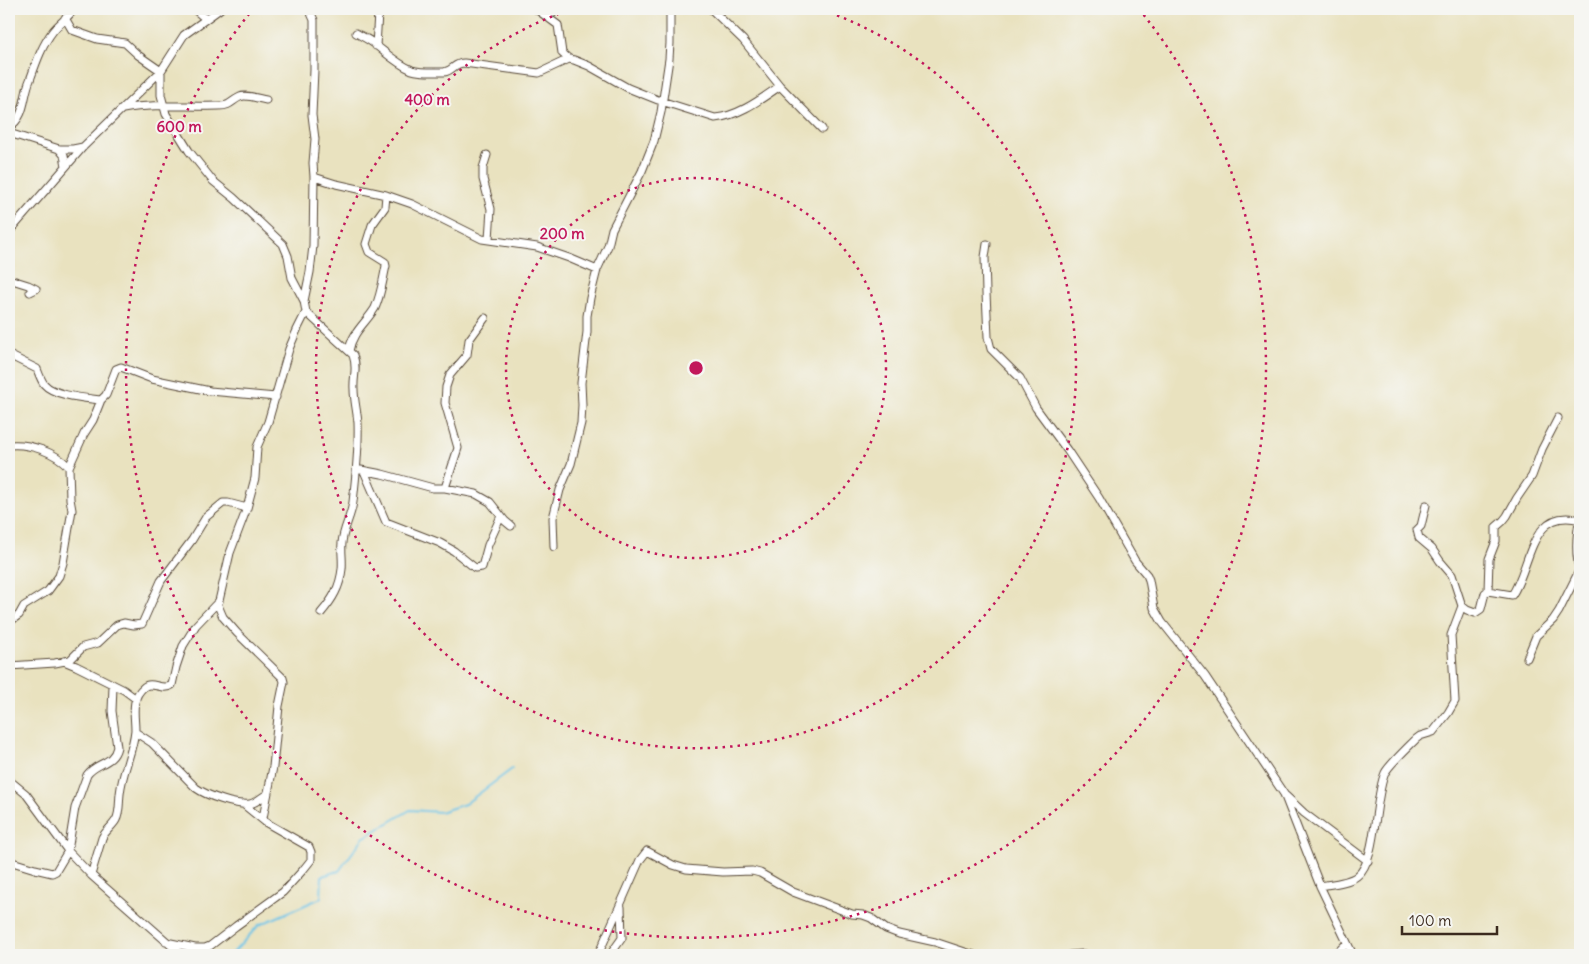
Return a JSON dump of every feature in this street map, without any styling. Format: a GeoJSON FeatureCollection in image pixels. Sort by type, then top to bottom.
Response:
{"type":"FeatureCollection","features":[{"type":"Feature","properties":{"kind":"street"},"geometry":{"type":"LineString","coordinates":[[9,127],[20,117],[28,82],[44,44],[52,32],[74,9]]}},
{"type":"Feature","properties":{"kind":"street"},"geometry":{"type":"LineString","coordinates":[[194,9],[206,19]]}},
{"type":"Feature","properties":{"kind":"street"},"geometry":{"type":"LineString","coordinates":[[9,232],[83,147],[161,71],[184,35],[220,9]]}},
{"type":"Feature","properties":{"kind":"street"},"geometry":{"type":"LineString","coordinates":[[376,46],[380,9]]}},
{"type":"Feature","properties":{"kind":"street"},"geometry":{"type":"LineString","coordinates":[[536,9],[558,25],[562,53],[568,60]]}},
{"type":"Feature","properties":{"kind":"street"},"geometry":{"type":"LineString","coordinates":[[548,17],[556,9]]}},
{"type":"Feature","properties":{"kind":"street"},"geometry":{"type":"LineString","coordinates":[[554,547],[553,518],[560,490],[571,464],[581,423],[581,383],[587,316],[597,270],[608,246],[614,224],[642,170],[654,141],[662,102],[670,43],[670,9]]}},
{"type":"Feature","properties":{"kind":"street"},"geometry":{"type":"LineString","coordinates":[[711,9],[743,40],[780,86],[822,129]]}},
{"type":"Feature","properties":{"kind":"street"},"geometry":{"type":"LineString","coordinates":[[304,301],[313,246],[313,163],[315,139],[312,115],[314,18],[309,10]]}},
{"type":"Feature","properties":{"kind":"street"},"geometry":{"type":"LineString","coordinates":[[65,18],[72,30],[97,39],[125,43],[161,71]]}},
{"type":"Feature","properties":{"kind":"street"},"geometry":{"type":"LineString","coordinates":[[356,33],[399,63],[418,71],[445,72],[451,70],[456,64],[464,63],[539,73],[568,60],[574,60],[589,66],[628,88],[662,102],[715,118],[722,118],[749,106],[780,86]]}},
{"type":"Feature","properties":{"kind":"street"},"geometry":{"type":"LineString","coordinates":[[90,875],[104,833],[113,825],[118,817],[121,786],[135,732],[133,707],[136,699],[143,688],[148,685],[167,688],[172,685],[183,646],[196,625],[219,601],[230,553],[248,508],[255,478],[257,447],[268,422],[289,349],[306,312],[304,301],[292,278],[288,256],[283,244],[205,174],[189,151],[165,110],[160,94],[161,71]]}},
{"type":"Feature","properties":{"kind":"street"},"geometry":{"type":"LineString","coordinates":[[123,109],[137,106],[154,106],[165,110],[185,105],[228,106],[243,96],[266,100]]}},
{"type":"Feature","properties":{"kind":"street"},"geometry":{"type":"LineString","coordinates":[[9,133],[59,149],[83,147]]}},
{"type":"Feature","properties":{"kind":"street"},"geometry":{"type":"LineString","coordinates":[[59,149],[64,155],[66,166]]}},
{"type":"Feature","properties":{"kind":"street"},"geometry":{"type":"LineString","coordinates":[[487,155],[483,168],[483,179],[492,209],[489,239]]}},
{"type":"Feature","properties":{"kind":"street"},"geometry":{"type":"LineString","coordinates":[[314,176],[350,188],[386,195],[412,204],[472,234],[489,239],[537,247],[597,270]]}},
{"type":"Feature","properties":{"kind":"street"},"geometry":{"type":"LineString","coordinates":[[349,351],[350,342],[357,330],[375,308],[386,266],[386,262],[369,252],[366,244],[372,225],[385,207],[386,195]]}},
{"type":"Feature","properties":{"kind":"street"},"geometry":{"type":"LineString","coordinates":[[987,244],[985,257],[986,293],[988,337],[991,349],[1020,378],[1036,408],[1099,498],[1135,561],[1147,575],[1154,608],[1162,622],[1205,676],[1284,794],[1320,886],[1353,955]]}},
{"type":"Feature","properties":{"kind":"street"},"geometry":{"type":"LineString","coordinates":[[9,279],[36,288],[35,291],[30,292]]}},
{"type":"Feature","properties":{"kind":"street"},"geometry":{"type":"LineString","coordinates":[[306,312],[353,355],[356,363],[354,387],[358,423],[358,466],[386,522],[440,543],[454,551],[475,568],[482,567],[488,545],[501,516]]}},
{"type":"Feature","properties":{"kind":"street"},"geometry":{"type":"LineString","coordinates":[[445,488],[458,448],[445,403],[446,387],[450,375],[467,356],[469,340],[485,318]]}},
{"type":"Feature","properties":{"kind":"street"},"geometry":{"type":"LineString","coordinates":[[9,355],[37,369],[45,386],[77,397],[102,400]]}},
{"type":"Feature","properties":{"kind":"street"},"geometry":{"type":"LineString","coordinates":[[9,622],[19,615],[24,606],[48,591],[59,576],[72,510],[70,499],[70,464],[106,395],[116,369],[121,368],[152,379],[210,391],[276,396]]}},
{"type":"Feature","properties":{"kind":"street"},"geometry":{"type":"LineString","coordinates":[[1426,505],[1417,535],[1432,548],[1452,575],[1462,606],[1471,612],[1478,612],[1481,609],[1485,593],[1488,591],[1489,559],[1496,541],[1496,527],[1507,516],[1532,476],[1542,449],[1558,418]]}},
{"type":"Feature","properties":{"kind":"street"},"geometry":{"type":"LineString","coordinates":[[9,444],[24,444],[61,458],[70,464]]}},
{"type":"Feature","properties":{"kind":"street"},"geometry":{"type":"LineString","coordinates":[[360,470],[433,488],[445,488],[476,494],[490,502],[510,526]]}},
{"type":"Feature","properties":{"kind":"street"},"geometry":{"type":"LineString","coordinates":[[321,613],[334,598],[341,577],[343,568],[342,542],[344,531],[352,514],[360,470]]}},
{"type":"Feature","properties":{"kind":"street"},"geometry":{"type":"LineString","coordinates":[[9,666],[64,661],[73,657],[83,647],[98,643],[117,625],[124,623],[142,624],[161,581],[192,540],[206,517],[224,503],[248,508]]}},
{"type":"Feature","properties":{"kind":"street"},"geometry":{"type":"LineString","coordinates":[[1488,591],[1512,595],[1518,584],[1531,545],[1540,533],[1555,518],[1580,519],[1576,541],[1580,572],[1553,620],[1536,636],[1527,658]]}},
{"type":"Feature","properties":{"kind":"street"},"geometry":{"type":"LineString","coordinates":[[217,603],[224,617],[237,633],[282,676],[284,682],[278,706],[273,767],[264,821]]}},
{"type":"Feature","properties":{"kind":"street"},"geometry":{"type":"LineString","coordinates":[[1320,886],[1356,877],[1363,870],[1368,861],[1384,774],[1416,739],[1433,732],[1453,706],[1455,695],[1451,635],[1462,606]]}},
{"type":"Feature","properties":{"kind":"street"},"geometry":{"type":"LineString","coordinates":[[64,661],[124,690],[136,699]]}},
{"type":"Feature","properties":{"kind":"street"},"geometry":{"type":"LineString","coordinates":[[9,861],[35,870],[52,873],[56,871],[68,851],[75,808],[87,774],[90,770],[111,759],[116,752],[112,711],[113,686]]}},
{"type":"Feature","properties":{"kind":"street"},"geometry":{"type":"LineString","coordinates":[[135,732],[152,744],[203,793],[243,804],[264,821],[309,847],[311,852],[311,860],[283,892],[210,946],[195,948],[166,942]]}},
{"type":"Feature","properties":{"kind":"street"},"geometry":{"type":"LineString","coordinates":[[9,780],[26,794],[68,851],[90,875],[182,955]]}},
{"type":"Feature","properties":{"kind":"street"},"geometry":{"type":"LineString","coordinates":[[243,804],[254,802],[268,794]]}},
{"type":"Feature","properties":{"kind":"street"},"geometry":{"type":"LineString","coordinates":[[1284,794],[1312,819],[1368,861]]}},
{"type":"Feature","properties":{"kind":"street"},"geometry":{"type":"LineString","coordinates":[[598,955],[640,860],[645,852],[649,851],[668,862],[686,869],[723,872],[752,871],[760,873],[793,892],[852,914],[871,918],[886,929],[899,934],[935,942],[974,955]]}},
{"type":"Feature","properties":{"kind":"street"},"geometry":{"type":"LineString","coordinates":[[610,955],[622,938],[622,904]]}},
{"type":"Feature","properties":{"kind":"street"},"geometry":{"type":"LineString","coordinates":[[1335,955],[1347,943]]}},
{"type":"Feature","properties":{"kind":"street"},"geometry":{"type":"LineString","coordinates":[[1070,955],[1088,955]]}},
{"type":"Feature","properties":{"kind":"waterway"},"geometry":{"type":"LineString","coordinates":[[231,955],[259,925],[321,898],[322,876],[339,871],[363,838],[410,810],[440,812],[465,804],[512,769]]}}]}
